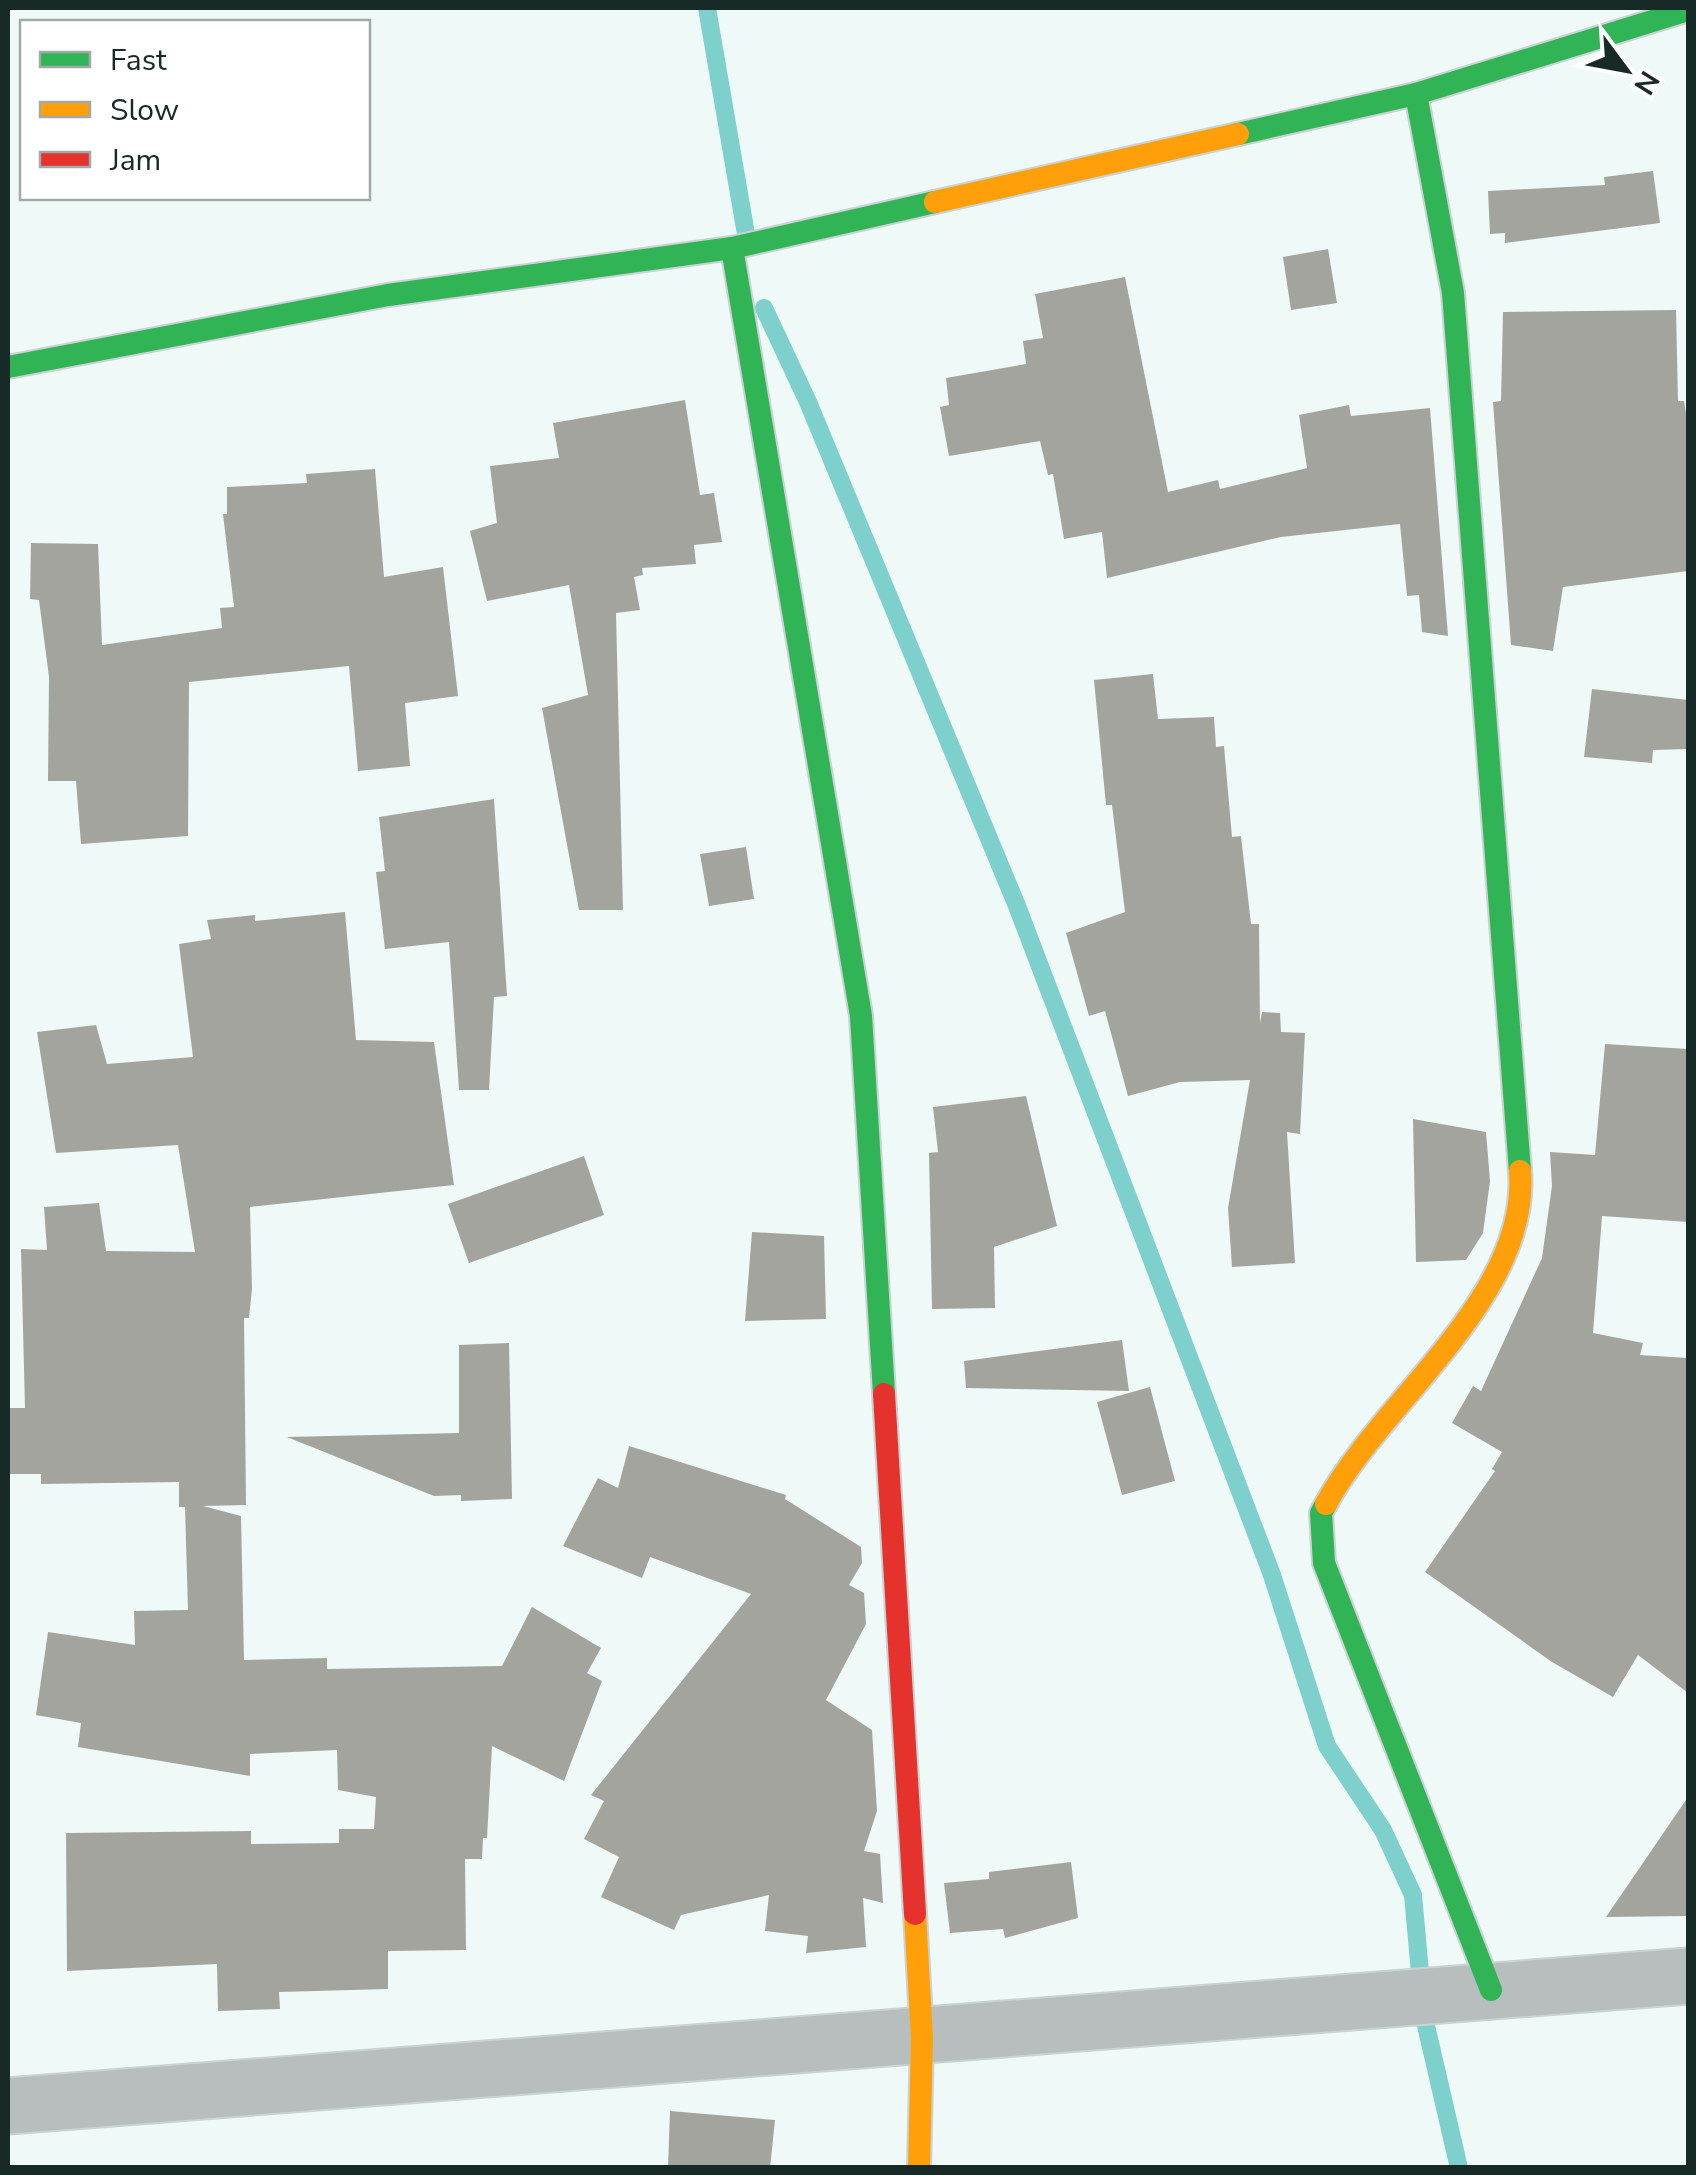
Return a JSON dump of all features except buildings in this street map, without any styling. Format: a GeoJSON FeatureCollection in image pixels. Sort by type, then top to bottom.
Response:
{"type":"FeatureCollection","features":[{"type":"Feature","properties":{"kind":"street"},"geometry":{"type":"LineString","coordinates":[[8,367],[388,295],[732,248],[1416,94],[1688,10]]}},
{"type":"Feature","properties":{"kind":"street"},"geometry":{"type":"LineString","coordinates":[[1416,94],[1452,293],[1521,1182],[1514,1244],[1469,1315],[1346,1467],[1321,1512],[1324,1564],[1491,1990]]}},
{"type":"Feature","properties":{"kind":"street"},"geometry":{"type":"LineString","coordinates":[[732,248],[862,1016],[922,2038],[919,2168]]}},
{"type":"Feature","properties":{"kind":"street"},"geometry":{"type":"LineString","coordinates":[[8,2106],[1688,1976]]}},
{"type":"Feature","properties":{"kind":"waterway"},"geometry":{"type":"LineString","coordinates":[[707,8],[747,240]]}},
{"type":"Feature","properties":{"kind":"waterway"},"geometry":{"type":"LineString","coordinates":[[764,308],[808,402],[1017,906],[1272,1575],[1327,1746],[1383,1830],[1413,1895],[1424,2017],[1459,2168]]}},
{"type":"Feature","properties":{"kind":"traffic: fast"},"geometry":{"type":"LineString","coordinates":[[1238,134],[1416,94],[1688,10]]}},
{"type":"Feature","properties":{"kind":"traffic: fast"},"geometry":{"type":"LineString","coordinates":[[1416,94],[1453,293],[1520,1171]]}},
{"type":"Feature","properties":{"kind":"traffic: fast"},"geometry":{"type":"LineString","coordinates":[[8,367],[388,295],[732,248],[935,202]]}},
{"type":"Feature","properties":{"kind":"traffic: fast"},"geometry":{"type":"LineString","coordinates":[[732,248],[861,1016],[884,1394]]}},
{"type":"Feature","properties":{"kind":"traffic: fast"},"geometry":{"type":"LineString","coordinates":[[1326,1504],[1321,1513],[1324,1563],[1491,1990]]}},
{"type":"Feature","properties":{"kind":"traffic: slow"},"geometry":{"type":"LineString","coordinates":[[935,202],[1238,134]]}},
{"type":"Feature","properties":{"kind":"traffic: slow"},"geometry":{"type":"LineString","coordinates":[[1326,1504],[1351,1465],[1478,1304],[1502,1262],[1517,1217],[1520,1171]]}},
{"type":"Feature","properties":{"kind":"traffic: slow"},"geometry":{"type":"LineString","coordinates":[[915,1914],[922,2038],[919,2168]]}},
{"type":"Feature","properties":{"kind":"traffic: jam"},"geometry":{"type":"LineString","coordinates":[[884,1394],[915,1914]]}}]}
